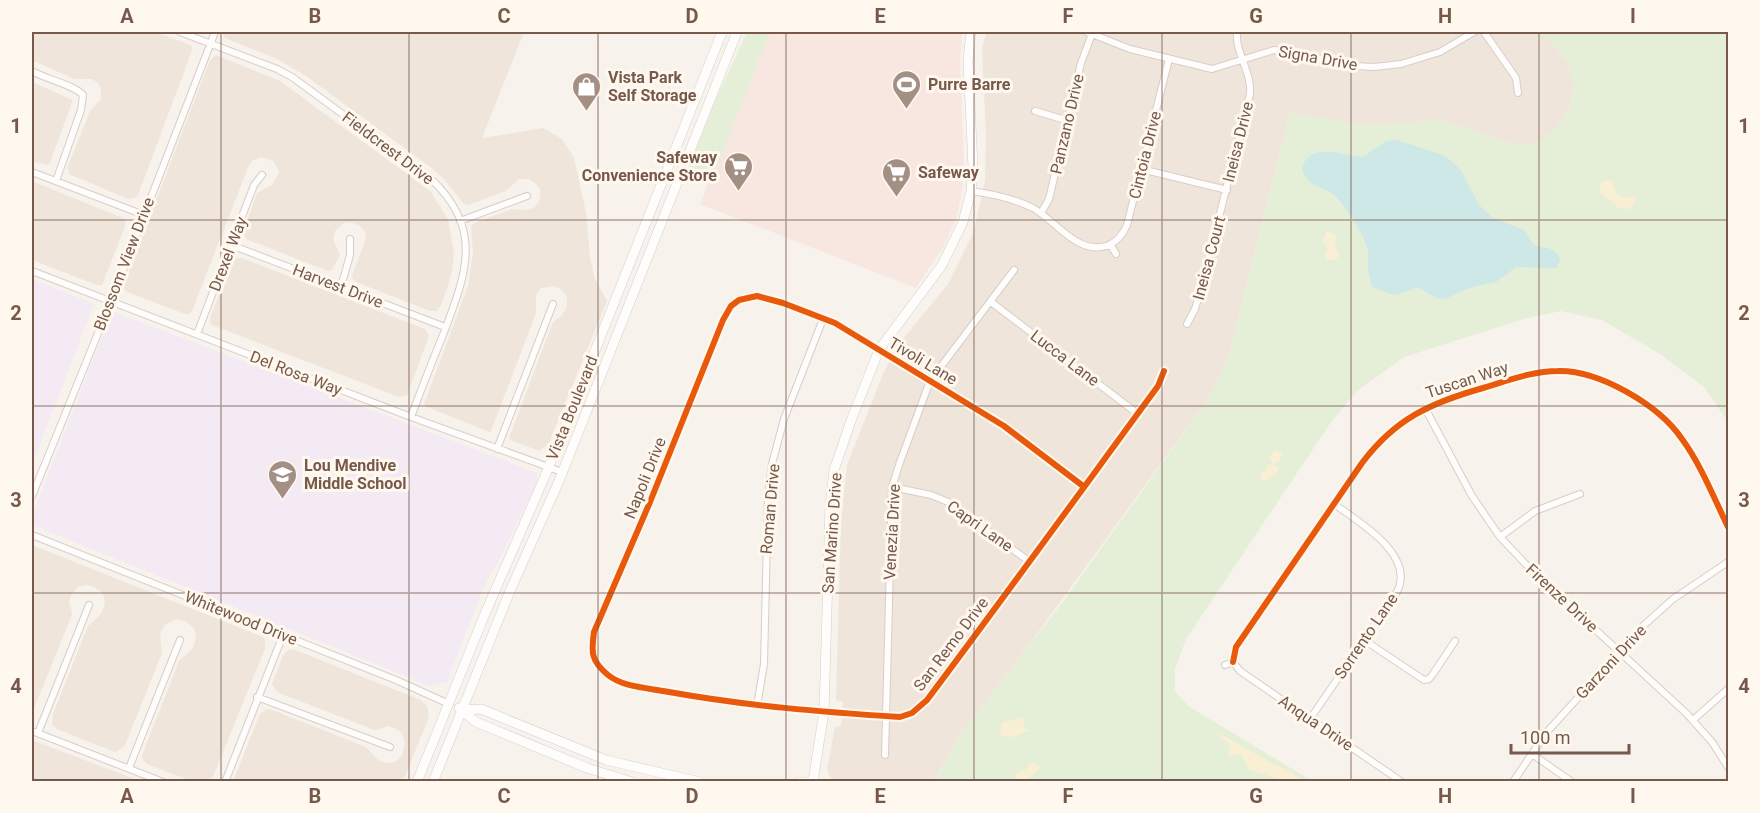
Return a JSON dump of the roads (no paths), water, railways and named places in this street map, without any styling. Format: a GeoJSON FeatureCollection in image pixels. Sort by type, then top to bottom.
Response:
{"type":"FeatureCollection","features":[{"type":"Feature","properties":{"kind":"main road","name":"Vista Boulevard"},"geometry":{"type":"LineString","coordinates":[[417,782],[501,576],[549,467],[722,32]]}},
{"type":"Feature","properties":{"kind":"main road","name":"Vista Boulevard"},"geometry":{"type":"LineString","coordinates":[[433,782],[514,582],[562,472],[737,32]]}},
{"type":"Feature","properties":{"kind":"main road","name":"San Marino Drive"},"geometry":{"type":"LineString","coordinates":[[814,781],[824,712],[830,506],[834,470],[879,350],[948,257],[963,222],[971,191],[973,167],[968,61],[970,32]]}},
{"type":"Feature","properties":{"kind":"main road"},"geometry":{"type":"LineString","coordinates":[[449,704],[462,710],[476,722],[587,768],[632,782]]}},
{"type":"Feature","properties":{"kind":"main road"},"geometry":{"type":"LineString","coordinates":[[462,710],[481,709],[618,764],[700,782]]}},
{"type":"Feature","properties":{"kind":"main road"},"geometry":{"type":"LineString","coordinates":[[799,782],[814,781]]}},
{"type":"Feature","properties":{"kind":"street","name":"Fieldcrest Drive"},"geometry":{"type":"LineString","coordinates":[[180,32],[277,69],[302,84],[430,178],[448,197],[460,221],[465,240],[465,269],[446,327],[411,417]]}},
{"type":"Feature","properties":{"kind":"street","name":"Blossom View Drive"},"geometry":{"type":"LineString","coordinates":[[32,496],[111,301],[214,32]]}},
{"type":"Feature","properties":{"kind":"street","name":"Ineisa Drive"},"geometry":{"type":"LineString","coordinates":[[1227,190],[1251,84],[1237,44],[1237,32]]}},
{"type":"Feature","properties":{"kind":"street","name":"Signa Drive"},"geometry":{"type":"LineString","coordinates":[[1089,33],[1130,49],[1212,69],[1274,50],[1346,65],[1392,66],[1430,56],[1474,32]]}},
{"type":"Feature","properties":{"kind":"street"},"geometry":{"type":"LineString","coordinates":[[1484,32],[1516,78],[1518,93]]}},
{"type":"Feature","properties":{"kind":"street","name":"Panzano Drive"},"geometry":{"type":"LineString","coordinates":[[1041,213],[1049,199],[1089,33]]}},
{"type":"Feature","properties":{"kind":"street","name":"Cintoia Drive"},"geometry":{"type":"LineString","coordinates":[[1110,244],[1119,238],[1127,225],[1169,59]]}},
{"type":"Feature","properties":{"kind":"street"},"geometry":{"type":"LineString","coordinates":[[32,71],[80,91],[83,96],[81,110],[56,182]]}},
{"type":"Feature","properties":{"kind":"street"},"geometry":{"type":"LineString","coordinates":[[1035,111],[1069,121]]}},
{"type":"Feature","properties":{"kind":"street"},"geometry":{"type":"LineString","coordinates":[[1142,169],[1227,190]]}},
{"type":"Feature","properties":{"kind":"street"},"geometry":{"type":"LineString","coordinates":[[32,172],[144,215]]}},
{"type":"Feature","properties":{"kind":"street","name":"Drexel Way"},"geometry":{"type":"LineString","coordinates":[[196,334],[254,185],[262,175]]}},
{"type":"Feature","properties":{"kind":"street","name":"Ineisa Court"},"geometry":{"type":"LineString","coordinates":[[1187,324],[1203,285],[1227,190]]}},
{"type":"Feature","properties":{"kind":"street"},"geometry":{"type":"LineString","coordinates":[[971,191],[1006,197],[1041,213],[1084,245],[1095,247],[1110,244],[1116,254]]}},
{"type":"Feature","properties":{"kind":"street"},"geometry":{"type":"LineString","coordinates":[[460,221],[527,196]]}},
{"type":"Feature","properties":{"kind":"street"},"geometry":{"type":"LineString","coordinates":[[341,287],[350,255],[350,239]]}},
{"type":"Feature","properties":{"kind":"street","name":"Harvest Drive"},"geometry":{"type":"LineString","coordinates":[[231,245],[446,327]]}},
{"type":"Feature","properties":{"kind":"street","name":"Venezia Drive"},"geometry":{"type":"LineString","coordinates":[[885,755],[892,487],[930,381],[1014,270]]}},
{"type":"Feature","properties":{"kind":"street","name":"Del Rosa Way"},"geometry":{"type":"LineString","coordinates":[[32,271],[411,417],[562,472]]}},
{"type":"Feature","properties":{"kind":"street","name":"Tivoli Lane"},"geometry":{"type":"LineString","coordinates":[[734,304],[747,297],[765,297],[835,324],[1004,426],[1083,486]]}},
{"type":"Feature","properties":{"kind":"street","name":"Lucca Lane"},"geometry":{"type":"LineString","coordinates":[[991,302],[1138,414]]}},
{"type":"Feature","properties":{"kind":"street"},"geometry":{"type":"LineString","coordinates":[[497,448],[553,304]]}},
{"type":"Feature","properties":{"kind":"street","name":"Napoli Drive"},"geometry":{"type":"LineString","coordinates":[[596,664],[591,651],[594,632],[650,502],[723,320],[734,304]]}},
{"type":"Feature","properties":{"kind":"street","name":"Roman Drive"},"geometry":{"type":"LineString","coordinates":[[757,706],[764,664],[768,495],[772,464],[784,419],[823,319]]}},
{"type":"Feature","properties":{"kind":"street","name":"San Remo Drive"},"geometry":{"type":"LineString","coordinates":[[596,664],[610,677],[626,684],[757,706],[900,717],[912,713],[927,700],[1030,562],[1083,486],[1158,386],[1164,371]]}},
{"type":"Feature","properties":{"kind":"street","name":"Tuscan Way"},"geometry":{"type":"LineString","coordinates":[[1233,662],[1236,647],[1376,444],[1395,427],[1425,408],[1449,397],[1542,372],[1572,371],[1602,379],[1653,410],[1676,431],[1689,449],[1728,527]]}},
{"type":"Feature","properties":{"kind":"street","name":"Firenze Drive"},"geometry":{"type":"LineString","coordinates":[[1425,408],[1472,496],[1500,537],[1536,575],[1693,720],[1712,742],[1728,767]]}},
{"type":"Feature","properties":{"kind":"street","name":"Capri Lane"},"geometry":{"type":"LineString","coordinates":[[892,487],[931,495],[948,502],[1030,562]]}},
{"type":"Feature","properties":{"kind":"street"},"geometry":{"type":"LineString","coordinates":[[1500,537],[1535,511],[1580,494]]}},
{"type":"Feature","properties":{"kind":"street","name":"Sorrento Lane"},"geometry":{"type":"LineString","coordinates":[[1310,719],[1397,592],[1404,576],[1393,555],[1380,538],[1334,504]]}},
{"type":"Feature","properties":{"kind":"street","name":"Whitewood Drive"},"geometry":{"type":"LineString","coordinates":[[32,535],[396,680],[449,704]]}},
{"type":"Feature","properties":{"kind":"street","name":"Garzoni Drive"},"geometry":{"type":"LineString","coordinates":[[1513,782],[1556,722],[1620,651],[1658,612],[1728,561]]}},
{"type":"Feature","properties":{"kind":"street"},"geometry":{"type":"LineString","coordinates":[[89,605],[35,732],[163,782]]}},
{"type":"Feature","properties":{"kind":"street"},"geometry":{"type":"LineString","coordinates":[[225,782],[283,635]]}},
{"type":"Feature","properties":{"kind":"street"},"geometry":{"type":"LineString","coordinates":[[129,768],[180,640]]}},
{"type":"Feature","properties":{"kind":"street"},"geometry":{"type":"LineString","coordinates":[[1364,640],[1419,678],[1430,682],[1455,641]]}},
{"type":"Feature","properties":{"kind":"street"},"geometry":{"type":"LineString","coordinates":[[1225,665],[1233,662]]}},
{"type":"Feature","properties":{"kind":"street","name":"Anqua Drive"},"geometry":{"type":"LineString","coordinates":[[1233,662],[1240,671],[1402,782]]}},
{"type":"Feature","properties":{"kind":"street"},"geometry":{"type":"LineString","coordinates":[[1693,720],[1728,689]]}},
{"type":"Feature","properties":{"kind":"street"},"geometry":{"type":"LineString","coordinates":[[258,697],[390,747]]}},
{"type":"Feature","properties":{"kind":"street"},"geometry":{"type":"LineString","coordinates":[[1532,754],[1572,782]]}},
{"type":"Feature","properties":{"kind":"water"},"geometry":{"type":"Polygon","coordinates":[[[1397,140],[1449,159],[1461,170],[1479,205],[1493,218],[1524,230],[1534,245],[1551,249],[1558,254],[1560,261],[1556,268],[1516,267],[1496,282],[1472,287],[1439,299],[1417,287],[1402,293],[1391,294],[1372,287],[1368,270],[1368,251],[1354,221],[1334,195],[1308,180],[1302,169],[1306,160],[1319,152],[1363,157],[1386,141],[1397,140]]]}},
{"type":"Feature","properties":{"kind":"place","name":"Purre Barre"},"geometry":{"type":"Point","coordinates":[907,110]}},
{"type":"Feature","properties":{"kind":"place","name":"Vista Park Self Storage"},"geometry":{"type":"Point","coordinates":[587,112]}},
{"type":"Feature","properties":{"kind":"place","name":"Safeway Convenience Store"},"geometry":{"type":"Point","coordinates":[738,192]}},
{"type":"Feature","properties":{"kind":"place","name":"Safeway"},"geometry":{"type":"Point","coordinates":[897,198]}},
{"type":"Feature","properties":{"kind":"place","name":"Lou Mendive Middle School"},"geometry":{"type":"Point","coordinates":[283,500]}}]}
